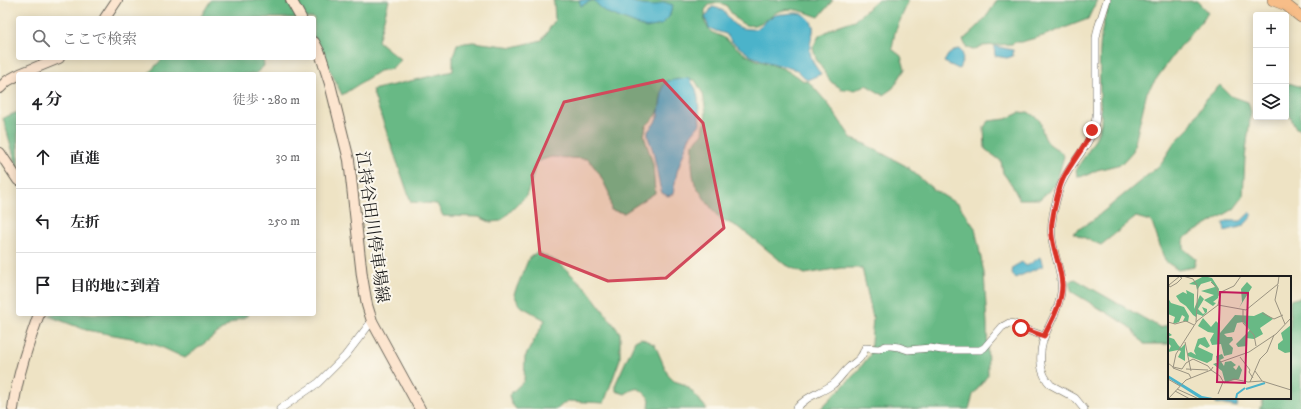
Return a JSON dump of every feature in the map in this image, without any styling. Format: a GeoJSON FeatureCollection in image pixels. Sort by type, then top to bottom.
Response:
{"type":"FeatureCollection","features":[{"type":"Feature","properties":{"kind":"main road"},"geometry":{"type":"LineString","coordinates":[[105,16],[117,0]]}},
{"type":"Feature","properties":{"kind":"main road"},"geometry":{"type":"LineString","coordinates":[[291,0],[300,16]]}},
{"type":"Feature","properties":{"kind":"main road"},"geometry":{"type":"LineString","coordinates":[[1273,0],[1286,5],[1301,17]]}},
{"type":"Feature","properties":{"kind":"main road","name":"江持谷田川停車場線"},"geometry":{"type":"LineString","coordinates":[[316,46],[320,53],[330,84],[349,160],[362,276],[367,305],[372,322],[420,409]]}},
{"type":"Feature","properties":{"kind":"main road"},"geometry":{"type":"LineString","coordinates":[[26,72],[54,60]]}},
{"type":"Feature","properties":{"kind":"main road"},"geometry":{"type":"LineString","coordinates":[[0,88],[7,81],[16,76]]}},
{"type":"Feature","properties":{"kind":"main road"},"geometry":{"type":"LineString","coordinates":[[0,152],[16,177]]}},
{"type":"Feature","properties":{"kind":"main road"},"geometry":{"type":"LineString","coordinates":[[13,409],[25,351],[39,316]]}},
{"type":"Feature","properties":{"kind":"street"},"geometry":{"type":"LineString","coordinates":[[1084,409],[1075,398],[1051,386],[1045,379],[1041,366],[1040,354],[1044,336],[1057,310],[1061,290],[1060,275],[1052,238],[1052,221],[1063,180],[1084,148],[1095,124],[1096,38],[1107,0]]}},
{"type":"Feature","properties":{"kind":"street"},"geometry":{"type":"LineString","coordinates":[[280,409],[318,383],[345,356],[372,322]]}},
{"type":"Feature","properties":{"kind":"street"},"geometry":{"type":"LineString","coordinates":[[796,409],[809,397],[832,385],[850,366],[859,360],[865,348],[879,349],[886,346],[892,346],[908,350],[930,348],[942,350],[980,350],[984,348],[1002,327],[1009,323],[1044,336]]}},
{"type":"Feature","properties":{"kind":"highlighted area"},"geometry":{"type":"Polygon","coordinates":[[[663,80],[703,123],[724,228],[666,278],[608,281],[540,254],[532,175],[564,102],[663,80]]]}},
{"type":"Feature","properties":{"kind":"green space"},"geometry":{"type":"Polygon","coordinates":[[[211,0],[389,0],[378,41],[401,60],[391,69],[379,71],[342,95],[316,41],[316,16],[201,16],[211,0]]]}},
{"type":"Feature","properties":{"kind":"green space"},"geometry":{"type":"Polygon","coordinates":[[[553,0],[833,0],[819,17],[790,9],[776,12],[759,24],[753,25],[743,24],[738,21],[726,5],[719,3],[709,5],[705,10],[705,23],[711,32],[723,37],[746,55],[782,68],[802,80],[809,82],[829,105],[852,139],[863,143],[906,166],[934,190],[959,205],[975,228],[984,273],[988,375],[973,395],[969,409],[820,409],[856,373],[870,355],[873,318],[862,268],[841,268],[805,274],[784,264],[740,228],[719,218],[695,184],[693,175],[693,144],[703,133],[706,112],[703,94],[695,80],[677,79],[667,86],[663,102],[656,116],[646,126],[644,136],[653,164],[655,193],[624,213],[611,210],[609,193],[599,173],[588,159],[551,157],[536,162],[526,196],[501,221],[490,222],[479,217],[443,216],[437,204],[411,202],[372,90],[453,71],[453,56],[457,44],[473,42],[513,47],[542,40],[555,20],[553,0]]]}},
{"type":"Feature","properties":{"kind":"green space"},"geometry":{"type":"Polygon","coordinates":[[[877,0],[909,0],[895,32],[892,49],[901,56],[905,69],[893,88],[883,95],[866,85],[855,90],[842,89],[831,82],[816,59],[813,47],[819,36],[837,26],[855,20],[877,0]]]}},
{"type":"Feature","properties":{"kind":"green space"},"geometry":{"type":"Polygon","coordinates":[[[997,0],[1097,0],[1088,19],[1043,36],[1012,44],[982,46],[973,50],[967,48],[963,40],[982,22],[997,0]]]}},
{"type":"Feature","properties":{"kind":"green space"},"geometry":{"type":"Polygon","coordinates":[[[1112,0],[1197,1],[1208,13],[1175,53],[1147,92],[1133,151],[1121,164],[1097,170],[1087,175],[1077,176],[1076,169],[1094,141],[1101,123],[1101,36],[1103,23],[1112,0]]]}},
{"type":"Feature","properties":{"kind":"green space"},"geometry":{"type":"Polygon","coordinates":[[[161,60],[263,60],[264,66],[257,72],[150,72],[161,60]]]}},
{"type":"Feature","properties":{"kind":"green space"},"geometry":{"type":"Polygon","coordinates":[[[1289,83],[1301,87],[1301,129],[1296,128],[1289,112],[1289,83]]]}},
{"type":"Feature","properties":{"kind":"green space"},"geometry":{"type":"Polygon","coordinates":[[[1220,85],[1231,96],[1248,102],[1251,112],[1245,158],[1243,197],[1234,209],[1184,238],[1184,249],[1196,259],[1194,267],[1178,270],[1165,261],[1153,225],[1150,221],[1136,217],[1101,245],[1073,233],[1094,219],[1160,165],[1175,142],[1188,129],[1207,98],[1220,85]]]}},
{"type":"Feature","properties":{"kind":"green space"},"geometry":{"type":"Polygon","coordinates":[[[1028,112],[1040,120],[1043,134],[1049,144],[1064,156],[1056,184],[1040,199],[1019,199],[1012,185],[1003,173],[1001,161],[985,149],[984,127],[989,121],[1006,119],[1019,113],[1028,112]]]}},
{"type":"Feature","properties":{"kind":"green space"},"geometry":{"type":"Polygon","coordinates":[[[16,113],[16,163],[3,118],[16,113]]]}},
{"type":"Feature","properties":{"kind":"green space"},"geometry":{"type":"Polygon","coordinates":[[[537,252],[559,263],[587,289],[620,333],[620,359],[604,403],[567,401],[557,409],[516,409],[511,403],[509,395],[524,381],[525,357],[545,320],[519,305],[514,294],[529,258],[537,252]]]}},
{"type":"Feature","properties":{"kind":"green space"},"geometry":{"type":"Polygon","coordinates":[[[1075,279],[1161,328],[1168,324],[1168,344],[1144,344],[1129,326],[1072,292],[1069,282],[1075,279]]]}},
{"type":"Feature","properties":{"kind":"green space"},"geometry":{"type":"Polygon","coordinates":[[[1301,297],[1301,409],[1259,409],[1262,405],[1263,399],[1291,399],[1291,300],[1301,297]]]}},
{"type":"Feature","properties":{"kind":"green space"},"geometry":{"type":"Polygon","coordinates":[[[49,316],[247,316],[231,323],[185,358],[159,346],[131,338],[86,330],[49,316]]]}},
{"type":"Feature","properties":{"kind":"green space"},"geometry":{"type":"Polygon","coordinates":[[[641,338],[655,345],[668,375],[674,381],[689,388],[707,409],[649,409],[650,399],[641,390],[633,389],[625,394],[616,391],[616,383],[635,341],[641,338]]]}},
{"type":"Feature","properties":{"kind":"water"},"geometry":{"type":"Polygon","coordinates":[[[579,0],[593,0],[581,6],[579,0]]]}},
{"type":"Feature","properties":{"kind":"water"},"geometry":{"type":"Polygon","coordinates":[[[593,0],[628,0],[642,5],[654,6],[664,2],[673,5],[669,17],[661,25],[646,28],[605,12],[593,0]]]}},
{"type":"Feature","properties":{"kind":"water"},"geometry":{"type":"Polygon","coordinates":[[[712,7],[722,10],[737,26],[746,29],[756,28],[776,15],[794,13],[802,14],[811,21],[813,26],[810,55],[821,74],[807,80],[797,70],[751,56],[732,42],[726,34],[709,28],[705,18],[712,7]]]}},
{"type":"Feature","properties":{"kind":"water"},"geometry":{"type":"Polygon","coordinates":[[[994,46],[1013,50],[1013,56],[1007,58],[995,56],[994,46]]]}},
{"type":"Feature","properties":{"kind":"water"},"geometry":{"type":"Polygon","coordinates":[[[957,49],[961,50],[963,55],[963,60],[959,69],[944,62],[948,55],[957,49]]]}},
{"type":"Feature","properties":{"kind":"water"},"geometry":{"type":"Polygon","coordinates":[[[689,78],[696,89],[700,124],[689,138],[677,172],[673,194],[668,196],[662,193],[660,187],[653,151],[648,137],[648,131],[658,117],[663,86],[667,81],[689,78]]]}},
{"type":"Feature","properties":{"kind":"water"},"geometry":{"type":"Polygon","coordinates":[[[1251,212],[1253,214],[1244,225],[1225,231],[1223,223],[1227,221],[1241,221],[1251,212]]]}},
{"type":"Feature","properties":{"kind":"water"},"geometry":{"type":"Polygon","coordinates":[[[1040,257],[1043,266],[1015,278],[1012,273],[1013,267],[1022,262],[1027,266],[1040,257]]]}},
{"type":"Feature","properties":{"kind":"water"},"geometry":{"type":"Polygon","coordinates":[[[1219,399],[1238,399],[1237,407],[1215,403],[1219,399]]]}},
{"type":"Feature","properties":{"kind":"route"},"geometry":{"type":"LineString","coordinates":[[1021,328],[1044,336],[1057,310],[1062,283],[1052,238],[1052,221],[1063,180],[1084,148],[1092,130]]}}]}
